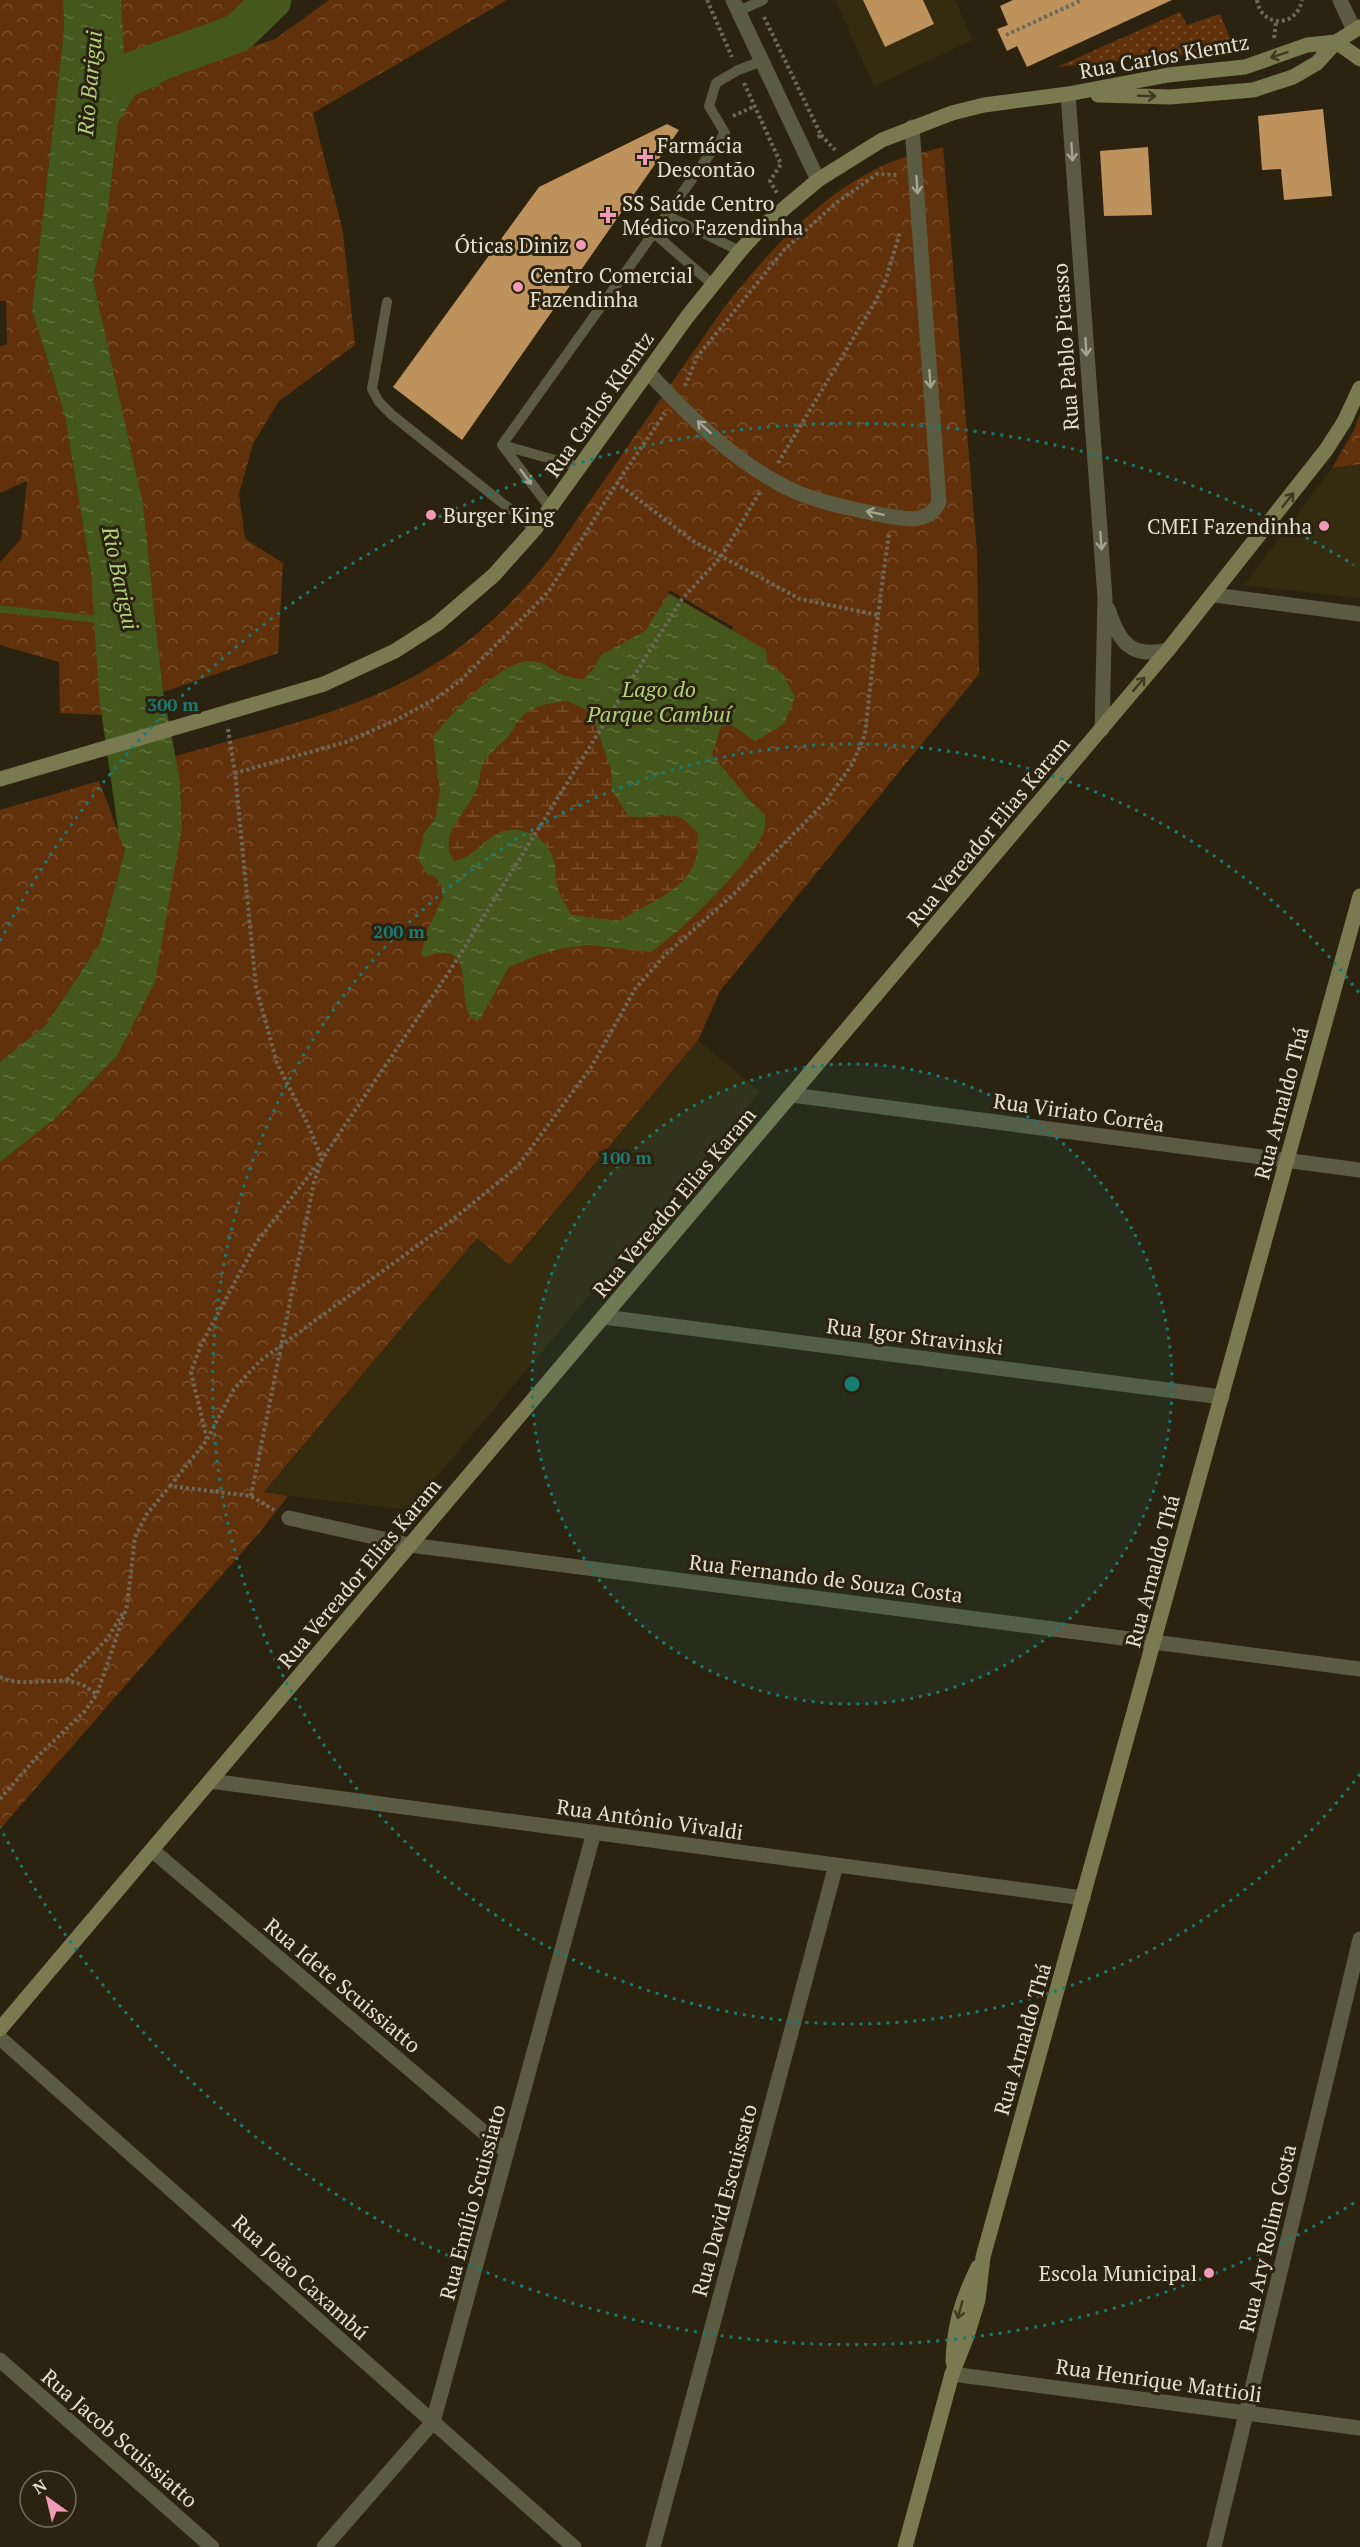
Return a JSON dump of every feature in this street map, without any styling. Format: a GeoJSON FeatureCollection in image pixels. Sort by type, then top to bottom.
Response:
{"type":"FeatureCollection","features":[{"type":"Feature","properties":{"kind":"main road","name":"Rua Carlos Klemtz"},"geometry":{"type":"LineString","coordinates":[[1068,94],[1170,97],[1252,90],[1293,77],[1317,63],[1336,42],[1357,28]]}},
{"type":"Feature","properties":{"kind":"main road","name":"Rua Carlos Klemtz"},"geometry":{"type":"LineString","coordinates":[[0,779],[324,684],[395,651],[466,601],[494,575],[551,509],[712,284],[740,251],[785,206],[818,180],[882,140],[912,127],[984,105],[1068,94],[1168,75],[1245,67],[1307,45],[1336,42]]}},
{"type":"Feature","properties":{"kind":"main road"},"geometry":{"type":"LineString","coordinates":[[1336,42],[1360,59]]}},
{"type":"Feature","properties":{"kind":"main road","name":"Rua Vereador Elias Karam"},"geometry":{"type":"LineString","coordinates":[[0,2029],[1214,595],[1326,450],[1344,422],[1360,388]]}},
{"type":"Feature","properties":{"kind":"main road","name":"Rua Arnaldo Thá"},"geometry":{"type":"LineString","coordinates":[[904,2547],[952,2373],[954,2332],[964,2296],[983,2257],[1360,896]]}},
{"type":"Feature","properties":{"kind":"street"},"geometry":{"type":"LineString","coordinates":[[1340,0],[1357,28]]}},
{"type":"Feature","properties":{"kind":"street"},"geometry":{"type":"LineString","coordinates":[[736,6],[818,180]]}},
{"type":"Feature","properties":{"kind":"street","name":"Rua Pablo Picasso"},"geometry":{"type":"LineString","coordinates":[[1068,94],[1105,597],[1102,729]]}},
{"type":"Feature","properties":{"kind":"street"},"geometry":{"type":"LineString","coordinates":[[648,372],[707,431],[769,478],[794,491],[824,501],[890,516],[922,519],[929,516],[939,502],[912,127]]}},
{"type":"Feature","properties":{"kind":"street"},"geometry":{"type":"LineString","coordinates":[[1214,595],[1360,614]]}},
{"type":"Feature","properties":{"kind":"street","name":"Rua Pablo Picasso"},"geometry":{"type":"LineString","coordinates":[[1105,597],[1117,633],[1126,644],[1150,654],[1168,650]]}},
{"type":"Feature","properties":{"kind":"street","name":"Rua Viriato Corrêa"},"geometry":{"type":"LineString","coordinates":[[792,1095],[1360,1170]]}},
{"type":"Feature","properties":{"kind":"street","name":"Rua Igor Stravinski"},"geometry":{"type":"LineString","coordinates":[[604,1317],[1222,1397]]}},
{"type":"Feature","properties":{"kind":"street","name":"Rua Fernando de Souza Costa"},"geometry":{"type":"LineString","coordinates":[[289,1518],[410,1545],[1360,1670]]}},
{"type":"Feature","properties":{"kind":"street","name":"Rua Antônio Vivaldi"},"geometry":{"type":"LineString","coordinates":[[210,1781],[1083,1898]]}},
{"type":"Feature","properties":{"kind":"street","name":"Rua Emílio Scuissiato"},"geometry":{"type":"LineString","coordinates":[[324,2547],[433,2422],[594,1832]]}},
{"type":"Feature","properties":{"kind":"street","name":"Rua Idete Scuissiatto"},"geometry":{"type":"LineString","coordinates":[[152,1850],[507,2152]]}},
{"type":"Feature","properties":{"kind":"street","name":"Rua David Escuissato"},"geometry":{"type":"LineString","coordinates":[[653,2547],[836,1865]]}},
{"type":"Feature","properties":{"kind":"street","name":"Rua Ary Rolim Costa"},"geometry":{"type":"LineString","coordinates":[[1214,2547],[1360,1939]]}},
{"type":"Feature","properties":{"kind":"street","name":"Rua João Caxambú"},"geometry":{"type":"LineString","coordinates":[[0,2038],[574,2547]]}},
{"type":"Feature","properties":{"kind":"street","name":"Rua Jacob Scuissiatto"},"geometry":{"type":"LineString","coordinates":[[0,2360],[212,2547]]}},
{"type":"Feature","properties":{"kind":"street","name":"Rua Henrique Mattioli"},"geometry":{"type":"LineString","coordinates":[[952,2373],[1360,2428]]}},
{"type":"Feature","properties":{"kind":"lane"},"geometry":{"type":"LineString","coordinates":[[736,6],[763,0]]}},
{"type":"Feature","properties":{"kind":"lane"},"geometry":{"type":"LineString","coordinates":[[502,445],[725,134],[709,106],[716,83],[738,70],[762,61]]}},
{"type":"Feature","properties":{"kind":"lane"},"geometry":{"type":"LineString","coordinates":[[666,215],[740,251]]}},
{"type":"Feature","properties":{"kind":"lane"},"geometry":{"type":"LineString","coordinates":[[654,233],[712,284]]}},
{"type":"Feature","properties":{"kind":"lane"},"geometry":{"type":"LineString","coordinates":[[387,302],[372,389],[379,402],[392,415],[535,529]]}},
{"type":"Feature","properties":{"kind":"lane"},"geometry":{"type":"LineString","coordinates":[[502,445],[580,467]]}},
{"type":"Feature","properties":{"kind":"lane"},"geometry":{"type":"LineString","coordinates":[[502,445],[551,509]]}},
{"type":"Feature","properties":{"kind":"path"},"geometry":{"type":"LineString","coordinates":[[706,0],[781,164],[770,181],[785,206]]}},
{"type":"Feature","properties":{"kind":"path"},"geometry":{"type":"LineString","coordinates":[[1006,35],[1082,0]]}},
{"type":"Feature","properties":{"kind":"path"},"geometry":{"type":"LineString","coordinates":[[1257,0],[1263,15],[1276,22],[1296,15],[1302,0]]}},
{"type":"Feature","properties":{"kind":"path"},"geometry":{"type":"LineString","coordinates":[[719,123],[755,106]]}},
{"type":"Feature","properties":{"kind":"path"},"geometry":{"type":"LineString","coordinates":[[235,773],[346,742],[396,720],[437,698],[461,680],[549,591],[617,483],[674,399],[683,391],[697,357],[785,249],[836,203],[878,174],[917,177]]}},
{"type":"Feature","properties":{"kind":"path"},"geometry":{"type":"LineString","coordinates":[[207,1440],[191,1372],[201,1345],[256,1244],[322,1159],[449,972],[682,599],[721,557],[885,282],[901,229]]}},
{"type":"Feature","properties":{"kind":"path"},"geometry":{"type":"LineString","coordinates":[[617,483],[676,530],[800,600],[878,615]]}},
{"type":"Feature","properties":{"kind":"path"},"geometry":{"type":"LineString","coordinates":[[0,1799],[36,1758],[85,1711],[97,1694],[127,1606],[135,1537],[146,1515],[207,1440],[234,1389],[260,1361],[451,1221],[517,1167],[592,1066],[642,981],[664,956],[734,894],[826,801],[853,763],[865,734],[890,516]]}},
{"type":"Feature","properties":{"kind":"path"},"geometry":{"type":"LineString","coordinates":[[225,714],[235,773],[256,987],[278,1063],[322,1159],[314,1182],[251,1496]]}},
{"type":"Feature","properties":{"kind":"path"},"geometry":{"type":"LineString","coordinates":[[170,1486],[251,1496],[289,1518]]}},
{"type":"Feature","properties":{"kind":"path"},"geometry":{"type":"LineString","coordinates":[[66,1681],[107,1639],[127,1606]]}},
{"type":"Feature","properties":{"kind":"path"},"geometry":{"type":"LineString","coordinates":[[0,1677],[10,1682],[66,1681],[82,1684],[97,1694]]}},
{"type":"Feature","properties":{"kind":"shaded area"},"geometry":{"type":"Polygon","coordinates":[[[835,0],[955,0],[973,40],[874,86],[835,0]]]}},
{"type":"Feature","properties":{"kind":"shaded area","name":"CMEI Fazendinha"},"geometry":{"type":"Polygon","coordinates":[[[1360,464],[1360,598],[1244,585],[1332,468],[1360,464]]]}},
{"type":"Feature","properties":{"kind":"shaded area"},"geometry":{"type":"Polygon","coordinates":[[[698,1040],[760,1092],[409,1510],[264,1493],[477,1238],[511,1265],[698,1040]]]}},
{"type":"Feature","properties":{"kind":"green space"},"geometry":{"type":"Polygon","coordinates":[[[0,0],[63,0],[64,31],[32,310],[65,416],[91,573],[102,715],[60,713],[59,662],[0,645],[0,562],[21,539],[27,481],[0,493],[0,346],[7,344],[6,301],[0,301],[0,0]]]}},
{"type":"Feature","properties":{"kind":"green space"},"geometry":{"type":"Polygon","coordinates":[[[121,0],[251,0],[217,29],[158,54],[144,56],[123,54],[121,0]]]}},
{"type":"Feature","properties":{"kind":"green space"},"geometry":{"type":"Polygon","coordinates":[[[329,0],[507,0],[313,113],[343,232],[355,345],[279,401],[253,444],[239,494],[245,539],[283,563],[278,653],[163,692],[143,504],[93,279],[107,219],[118,123],[135,95],[157,86],[180,71],[275,39],[329,0]]]}},
{"type":"Feature","properties":{"kind":"green space"},"geometry":{"type":"Polygon","coordinates":[[[1180,12],[1187,25],[1220,14],[1235,50],[1057,67],[1180,12]]]}},
{"type":"Feature","properties":{"kind":"green space"},"geometry":{"type":"Polygon","coordinates":[[[943,147],[977,551],[979,674],[720,991],[698,1040],[510,1265],[477,1238],[264,1492],[288,1496],[265,1526],[0,1829],[0,1162],[56,1118],[117,1056],[182,826],[180,780],[175,756],[283,727],[354,703],[422,672],[467,642],[505,608],[551,557],[723,309],[794,228],[836,193],[882,166],[943,147]]]}},
{"type":"Feature","properties":{"kind":"green space"},"geometry":{"type":"Polygon","coordinates":[[[1360,414],[1360,464],[1332,468],[1354,430],[1360,414]]]}},
{"type":"Feature","properties":{"kind":"green space"},"geometry":{"type":"Polygon","coordinates":[[[567,701],[591,712],[611,770],[612,790],[637,818],[658,815],[681,818],[698,833],[693,867],[685,879],[662,897],[619,921],[572,915],[560,890],[554,862],[487,839],[467,859],[454,861],[450,852],[451,834],[476,791],[483,764],[488,756],[508,737],[519,720],[531,710],[542,705],[567,701]]]}},
{"type":"Feature","properties":{"kind":"green space"},"geometry":{"type":"Polygon","coordinates":[[[99,781],[125,850],[100,943],[46,1025],[0,1062],[0,810],[99,781]]]}},
{"type":"Feature","properties":{"kind":"water","name":"Rio Barigui"},"geometry":{"type":"Polygon","coordinates":[[[63,0],[121,0],[124,54],[144,56],[158,54],[180,71],[157,86],[135,95],[118,123],[107,219],[93,279],[143,504],[163,692],[180,780],[182,826],[155,982],[117,1056],[56,1118],[0,1162],[0,1062],[46,1025],[100,943],[125,850],[119,836],[99,696],[91,573],[65,416],[32,310],[64,31],[63,0]]]}},
{"type":"Feature","properties":{"kind":"water","name":"Lago do Parque Cambuí"},"geometry":{"type":"Polygon","coordinates":[[[669,594],[766,650],[767,663],[783,674],[795,697],[784,724],[755,741],[730,724],[721,727],[712,755],[765,815],[763,834],[743,863],[713,898],[679,930],[651,952],[589,945],[563,948],[538,955],[509,967],[480,1019],[473,1019],[465,1001],[461,967],[457,959],[449,953],[421,956],[426,934],[443,897],[442,888],[435,876],[428,875],[418,859],[424,834],[436,817],[440,791],[433,737],[463,703],[505,669],[530,661],[544,664],[563,675],[582,680],[593,670],[601,655],[645,631],[669,594]],[[567,701],[537,707],[521,718],[510,735],[485,760],[476,791],[451,834],[450,852],[454,861],[469,855],[497,834],[505,831],[521,830],[529,833],[543,841],[552,854],[558,890],[572,915],[620,921],[662,897],[685,879],[693,867],[698,833],[677,816],[628,816],[612,790],[611,770],[591,712],[567,701]]]}},
{"type":"Feature","properties":{"kind":"pier"},"geometry":{"type":"Polygon","coordinates":[[[671,591],[733,627],[732,630],[667,592],[671,591]]]}},
{"type":"Feature","properties":{"kind":"building"},"geometry":{"type":"Polygon","coordinates":[[[863,0],[923,0],[934,24],[885,47],[863,0]]]}},
{"type":"Feature","properties":{"kind":"building"},"geometry":{"type":"Polygon","coordinates":[[[1013,0],[1172,0],[1027,67],[1017,46],[1007,51],[997,29],[1008,25],[1000,6],[1013,0]]]}},
{"type":"Feature","properties":{"kind":"building"},"geometry":{"type":"Polygon","coordinates":[[[1323,109],[1332,196],[1284,200],[1281,169],[1262,170],[1258,116],[1323,109]]]}},
{"type":"Feature","properties":{"kind":"building","name":"Centro Comercial Fazendinha"},"geometry":{"type":"Polygon","coordinates":[[[667,124],[679,130],[462,440],[393,387],[539,187],[667,124]]]}},
{"type":"Feature","properties":{"kind":"building"},"geometry":{"type":"Polygon","coordinates":[[[1148,147],[1152,215],[1104,216],[1100,151],[1148,147]]]}},
{"type":"Feature","properties":{"kind":"waterway"},"geometry":{"type":"LineString","coordinates":[[116,77],[238,33],[272,0]]}},
{"type":"Feature","properties":{"kind":"waterway"},"geometry":{"type":"LineString","coordinates":[[0,609],[102,620]]}},
{"type":"Feature","properties":{"kind":"place","name":"Farmácia Descontão"},"geometry":{"type":"Point","coordinates":[645,157]}},
{"type":"Feature","properties":{"kind":"place","name":"SS Saúde Centro Médico Fazendinha"},"geometry":{"type":"Point","coordinates":[608,215]}},
{"type":"Feature","properties":{"kind":"place","name":"Óticas Diniz"},"geometry":{"type":"Point","coordinates":[581,245]}},
{"type":"Feature","properties":{"kind":"place","name":"Centro Comercial Fazendinha"},"geometry":{"type":"Point","coordinates":[518,287]}},
{"type":"Feature","properties":{"kind":"place","name":"Burger King"},"geometry":{"type":"Point","coordinates":[431,515]}},
{"type":"Feature","properties":{"kind":"place","name":"CMEI Fazendinha"},"geometry":{"type":"Point","coordinates":[1324,526]}},
{"type":"Feature","properties":{"kind":"place","name":"Escola Municipal"},"geometry":{"type":"Point","coordinates":[1209,2273]}}]}
